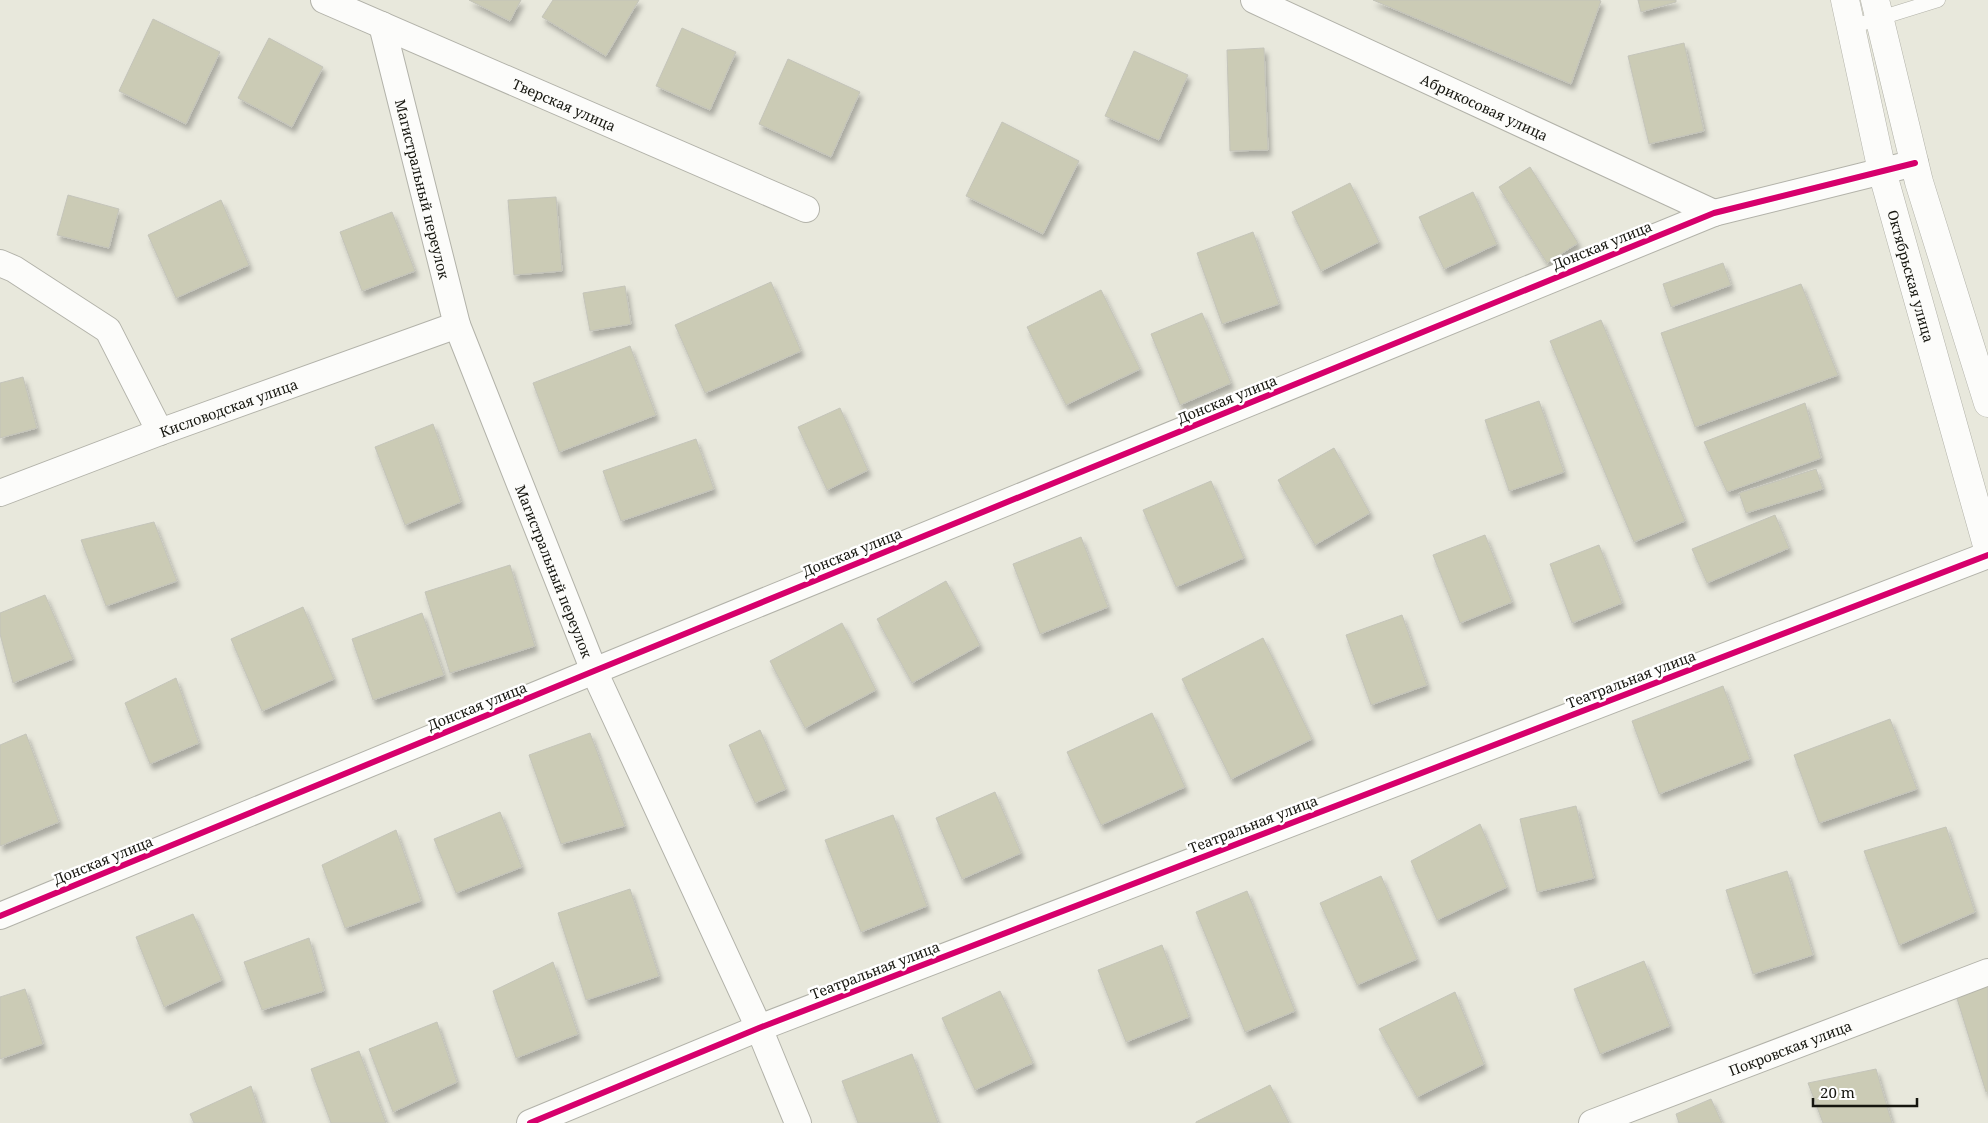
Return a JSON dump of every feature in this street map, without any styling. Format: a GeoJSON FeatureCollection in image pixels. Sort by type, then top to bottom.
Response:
{"type":"FeatureCollection","features":[{"type":"Feature","properties":{"kind":"main road","name":"Октябрьская улица"},"geometry":{"type":"LineString","coordinates":[[1845,0],[1882,171],[1988,549]]}},
{"type":"Feature","properties":{"kind":"main road"},"geometry":{"type":"LineString","coordinates":[[1877,9],[1915,163],[1988,403]]}},
{"type":"Feature","properties":{"kind":"street","name":"Тверская улица"},"geometry":{"type":"LineString","coordinates":[[324,0],[806,209]]}},
{"type":"Feature","properties":{"kind":"street","name":"Абрикосовая улица"},"geometry":{"type":"LineString","coordinates":[[1254,0],[1714,213]]}},
{"type":"Feature","properties":{"kind":"street","name":"Магистральный переулок"},"geometry":{"type":"LineString","coordinates":[[382,25],[457,325],[594,671],[760,1028],[798,1123]]}},
{"type":"Feature","properties":{"kind":"street","name":"Донская улица"},"geometry":{"type":"LineString","coordinates":[[0,916],[1714,213],[1915,163]]}},
{"type":"Feature","properties":{"kind":"street"},"geometry":{"type":"LineString","coordinates":[[0,263],[14,269],[108,330],[160,432]]}},
{"type":"Feature","properties":{"kind":"street","name":"Кисловодская улица"},"geometry":{"type":"LineString","coordinates":[[0,493],[160,432],[457,325]]}},
{"type":"Feature","properties":{"kind":"street","name":"Театральная улица"},"geometry":{"type":"LineString","coordinates":[[530,1123],[760,1028],[1988,555]]}},
{"type":"Feature","properties":{"kind":"street","name":"Покровская улица"},"geometry":{"type":"LineString","coordinates":[[1592,1123],[1988,972]]}},
{"type":"Feature","properties":{"kind":"lane"},"geometry":{"type":"LineString","coordinates":[[1851,27],[1877,9],[1938,0]]}},
{"type":"Feature","properties":{"kind":"building"},"geometry":{"type":"Polygon","coordinates":[[[469,0],[521,0],[510,21],[469,0]]]}},
{"type":"Feature","properties":{"kind":"building"},"geometry":{"type":"Polygon","coordinates":[[[553,0],[639,0],[606,56],[542,17],[553,0]]]}},
{"type":"Feature","properties":{"kind":"building"},"geometry":{"type":"Polygon","coordinates":[[[1373,0],[1598,0],[1601,1],[1571,84],[1373,0]]]}},
{"type":"Feature","properties":{"kind":"building"},"geometry":{"type":"Polygon","coordinates":[[[1638,0],[1676,0],[1676,2],[1641,12],[1638,0]]]}},
{"type":"Feature","properties":{"kind":"building"},"geometry":{"type":"Polygon","coordinates":[[[153,19],[220,52],[186,124],[119,91],[153,19]]]}},
{"type":"Feature","properties":{"kind":"building"},"geometry":{"type":"Polygon","coordinates":[[[682,28],[736,52],[710,110],[656,86],[682,28]]]}},
{"type":"Feature","properties":{"kind":"building"},"geometry":{"type":"Polygon","coordinates":[[[269,38],[323,67],[292,127],[238,98],[269,38]]]}},
{"type":"Feature","properties":{"kind":"building"},"geometry":{"type":"Polygon","coordinates":[[[1684,43],[1704,131],[1649,144],[1628,56],[1684,43]]]}},
{"type":"Feature","properties":{"kind":"building"},"geometry":{"type":"Polygon","coordinates":[[[1264,48],[1268,150],[1230,151],[1227,50],[1264,48]]]}},
{"type":"Feature","properties":{"kind":"building"},"geometry":{"type":"Polygon","coordinates":[[[1134,51],[1188,75],[1159,140],[1105,116],[1134,51]]]}},
{"type":"Feature","properties":{"kind":"building"},"geometry":{"type":"Polygon","coordinates":[[[788,59],[860,92],[831,157],[759,124],[788,59]]]}},
{"type":"Feature","properties":{"kind":"building"},"geometry":{"type":"Polygon","coordinates":[[[1002,122],[1079,161],[1043,234],[966,196],[1002,122]]]}},
{"type":"Feature","properties":{"kind":"building"},"geometry":{"type":"Polygon","coordinates":[[[1530,167],[1578,243],[1547,263],[1499,187],[1530,167]]]}},
{"type":"Feature","properties":{"kind":"building"},"geometry":{"type":"Polygon","coordinates":[[[1350,183],[1379,242],[1321,271],[1292,212],[1350,183]]]}},
{"type":"Feature","properties":{"kind":"building"},"geometry":{"type":"Polygon","coordinates":[[[1473,192],[1497,244],[1444,269],[1419,217],[1473,192]]]}},
{"type":"Feature","properties":{"kind":"building"},"geometry":{"type":"Polygon","coordinates":[[[68,195],[119,209],[109,248],[57,235],[68,195]]]}},
{"type":"Feature","properties":{"kind":"building"},"geometry":{"type":"Polygon","coordinates":[[[556,197],[562,271],[514,275],[508,200],[556,197]]]}},
{"type":"Feature","properties":{"kind":"building"},"geometry":{"type":"Polygon","coordinates":[[[221,200],[249,265],[176,298],[148,235],[221,200]]]}},
{"type":"Feature","properties":{"kind":"building"},"geometry":{"type":"Polygon","coordinates":[[[392,212],[415,271],[362,291],[340,232],[392,212]]]}},
{"type":"Feature","properties":{"kind":"building"},"geometry":{"type":"Polygon","coordinates":[[[1253,232],[1279,304],[1222,324],[1197,253],[1253,232]]]}},
{"type":"Feature","properties":{"kind":"building"},"geometry":{"type":"Polygon","coordinates":[[[1723,263],[1731,285],[1671,307],[1663,284],[1723,263]]]}},
{"type":"Feature","properties":{"kind":"building"},"geometry":{"type":"Polygon","coordinates":[[[771,282],[801,351],[705,393],[675,325],[771,282]]]}},
{"type":"Feature","properties":{"kind":"building"},"geometry":{"type":"Polygon","coordinates":[[[1801,284],[1838,375],[1695,427],[1661,333],[1801,284]]]}},
{"type":"Feature","properties":{"kind":"building"},"geometry":{"type":"Polygon","coordinates":[[[625,286],[631,324],[590,331],[583,293],[625,286]]]}},
{"type":"Feature","properties":{"kind":"building"},"geometry":{"type":"Polygon","coordinates":[[[1101,290],[1140,369],[1066,405],[1027,327],[1101,290]]]}},
{"type":"Feature","properties":{"kind":"building"},"geometry":{"type":"Polygon","coordinates":[[[1202,313],[1231,383],[1180,405],[1151,334],[1202,313]]]}},
{"type":"Feature","properties":{"kind":"building"},"geometry":{"type":"Polygon","coordinates":[[[1601,320],[1685,521],[1634,542],[1550,341],[1601,320]]]}},
{"type":"Feature","properties":{"kind":"building"},"geometry":{"type":"Polygon","coordinates":[[[630,346],[656,415],[559,452],[533,383],[630,346]]]}},
{"type":"Feature","properties":{"kind":"building"},"geometry":{"type":"Polygon","coordinates":[[[23,377],[37,428],[0,438],[0,383],[23,377]]]}},
{"type":"Feature","properties":{"kind":"building"},"geometry":{"type":"Polygon","coordinates":[[[1539,401],[1564,472],[1509,491],[1485,420],[1539,401]]]}},
{"type":"Feature","properties":{"kind":"building"},"geometry":{"type":"Polygon","coordinates":[[[1805,403],[1821,458],[1727,492],[1704,442],[1805,403]]]}},
{"type":"Feature","properties":{"kind":"building"},"geometry":{"type":"Polygon","coordinates":[[[840,408],[868,470],[827,490],[798,427],[840,408]]]}},
{"type":"Feature","properties":{"kind":"building"},"geometry":{"type":"Polygon","coordinates":[[[433,424],[461,502],[405,525],[375,447],[433,424]]]}},
{"type":"Feature","properties":{"kind":"building"},"geometry":{"type":"Polygon","coordinates":[[[696,439],[714,489],[621,521],[603,471],[696,439]]]}},
{"type":"Feature","properties":{"kind":"building"},"geometry":{"type":"Polygon","coordinates":[[[1334,448],[1370,513],[1315,545],[1278,480],[1334,448]]]}},
{"type":"Feature","properties":{"kind":"building"},"geometry":{"type":"Polygon","coordinates":[[[1816,469],[1823,489],[1746,513],[1739,493],[1816,469]]]}},
{"type":"Feature","properties":{"kind":"building"},"geometry":{"type":"Polygon","coordinates":[[[1211,481],[1244,558],[1176,587],[1143,510],[1211,481]]]}},
{"type":"Feature","properties":{"kind":"building"},"geometry":{"type":"Polygon","coordinates":[[[1775,515],[1789,548],[1707,583],[1692,549],[1775,515]]]}},
{"type":"Feature","properties":{"kind":"building"},"geometry":{"type":"Polygon","coordinates":[[[154,522],[177,581],[106,606],[81,540],[154,522]]]}},
{"type":"Feature","properties":{"kind":"building"},"geometry":{"type":"Polygon","coordinates":[[[1485,535],[1512,602],[1460,623],[1433,555],[1485,535]]]}},
{"type":"Feature","properties":{"kind":"building"},"geometry":{"type":"Polygon","coordinates":[[[1081,537],[1108,607],[1040,634],[1013,564],[1081,537]]]}},
{"type":"Feature","properties":{"kind":"building"},"geometry":{"type":"Polygon","coordinates":[[[1599,545],[1622,603],[1572,623],[1550,564],[1599,545]]]}},
{"type":"Feature","properties":{"kind":"building"},"geometry":{"type":"Polygon","coordinates":[[[510,565],[535,646],[450,673],[425,592],[510,565]]]}},
{"type":"Feature","properties":{"kind":"building"},"geometry":{"type":"Polygon","coordinates":[[[946,581],[980,645],[912,683],[877,619],[946,581]]]}},
{"type":"Feature","properties":{"kind":"building"},"geometry":{"type":"Polygon","coordinates":[[[45,595],[73,659],[13,683],[0,634],[0,613],[45,595]]]}},
{"type":"Feature","properties":{"kind":"building"},"geometry":{"type":"Polygon","coordinates":[[[303,607],[334,679],[262,711],[231,639],[303,607]]]}},
{"type":"Feature","properties":{"kind":"building"},"geometry":{"type":"Polygon","coordinates":[[[422,613],[444,675],[373,700],[352,639],[422,613]]]}},
{"type":"Feature","properties":{"kind":"building"},"geometry":{"type":"Polygon","coordinates":[[[1402,615],[1427,685],[1371,705],[1346,635],[1402,615]]]}},
{"type":"Feature","properties":{"kind":"building"},"geometry":{"type":"Polygon","coordinates":[[[842,623],[876,690],[805,728],[770,661],[842,623]]]}},
{"type":"Feature","properties":{"kind":"building"},"geometry":{"type":"Polygon","coordinates":[[[1263,638],[1312,739],[1231,779],[1182,679],[1263,638]]]}},
{"type":"Feature","properties":{"kind":"building"},"geometry":{"type":"Polygon","coordinates":[[[176,678],[199,743],[150,764],[125,703],[176,678]]]}},
{"type":"Feature","properties":{"kind":"building"},"geometry":{"type":"Polygon","coordinates":[[[1723,686],[1750,759],[1659,794],[1632,721],[1723,686]]]}},
{"type":"Feature","properties":{"kind":"building"},"geometry":{"type":"Polygon","coordinates":[[[1152,713],[1185,787],[1101,825],[1067,752],[1152,713]]]}},
{"type":"Feature","properties":{"kind":"building"},"geometry":{"type":"Polygon","coordinates":[[[1890,719],[1917,789],[1819,823],[1794,755],[1890,719]]]}},
{"type":"Feature","properties":{"kind":"building"},"geometry":{"type":"Polygon","coordinates":[[[760,730],[786,789],[755,803],[729,745],[760,730]]]}},
{"type":"Feature","properties":{"kind":"building"},"geometry":{"type":"Polygon","coordinates":[[[590,733],[625,826],[561,844],[529,755],[590,733]]]}},
{"type":"Feature","properties":{"kind":"building"},"geometry":{"type":"Polygon","coordinates":[[[26,734],[59,822],[0,846],[0,745],[26,734]]]}},
{"type":"Feature","properties":{"kind":"building"},"geometry":{"type":"Polygon","coordinates":[[[995,792],[1021,853],[962,879],[936,818],[995,792]]]}},
{"type":"Feature","properties":{"kind":"building"},"geometry":{"type":"Polygon","coordinates":[[[1576,806],[1594,878],[1537,892],[1520,819],[1576,806]]]}},
{"type":"Feature","properties":{"kind":"building"},"geometry":{"type":"Polygon","coordinates":[[[500,812],[522,867],[456,893],[434,839],[500,812]]]}},
{"type":"Feature","properties":{"kind":"building"},"geometry":{"type":"Polygon","coordinates":[[[893,815],[927,906],[861,932],[825,840],[893,815]]]}},
{"type":"Feature","properties":{"kind":"building"},"geometry":{"type":"Polygon","coordinates":[[[1480,824],[1507,887],[1437,920],[1411,861],[1480,824]]]}},
{"type":"Feature","properties":{"kind":"building"},"geometry":{"type":"Polygon","coordinates":[[[1946,827],[1975,912],[1899,945],[1864,851],[1946,827]]]}},
{"type":"Feature","properties":{"kind":"building"},"geometry":{"type":"Polygon","coordinates":[[[396,830],[421,901],[345,928],[322,865],[396,830]]]}},
{"type":"Feature","properties":{"kind":"building"},"geometry":{"type":"Polygon","coordinates":[[[1787,871],[1813,955],[1753,974],[1726,890],[1787,871]]]}},
{"type":"Feature","properties":{"kind":"building"},"geometry":{"type":"Polygon","coordinates":[[[1381,876],[1417,959],[1357,985],[1320,903],[1381,876]]]}},
{"type":"Feature","properties":{"kind":"building"},"geometry":{"type":"Polygon","coordinates":[[[630,889],[659,976],[586,1000],[558,913],[630,889]]]}},
{"type":"Feature","properties":{"kind":"building"},"geometry":{"type":"Polygon","coordinates":[[[1247,891],[1295,1011],[1245,1032],[1196,912],[1247,891]]]}},
{"type":"Feature","properties":{"kind":"building"},"geometry":{"type":"Polygon","coordinates":[[[193,914],[222,980],[164,1007],[136,937],[193,914]]]}},
{"type":"Feature","properties":{"kind":"building"},"geometry":{"type":"Polygon","coordinates":[[[309,938],[324,991],[262,1010],[244,962],[309,938]]]}},
{"type":"Feature","properties":{"kind":"building"},"geometry":{"type":"Polygon","coordinates":[[[1162,945],[1189,1017],[1126,1042],[1098,970],[1162,945]]]}},
{"type":"Feature","properties":{"kind":"building"},"geometry":{"type":"Polygon","coordinates":[[[1644,961],[1670,1026],[1600,1054],[1574,989],[1644,961]]]}},
{"type":"Feature","properties":{"kind":"building"},"geometry":{"type":"Polygon","coordinates":[[[553,962],[578,1034],[516,1058],[493,991],[553,962]]]}},
{"type":"Feature","properties":{"kind":"building"},"geometry":{"type":"Polygon","coordinates":[[[1988,981],[1988,1091],[1986,1092],[1955,992],[1988,981]]]}},
{"type":"Feature","properties":{"kind":"building"},"geometry":{"type":"Polygon","coordinates":[[[25,989],[43,1044],[0,1059],[0,997],[25,989]]]}},
{"type":"Feature","properties":{"kind":"building"},"geometry":{"type":"Polygon","coordinates":[[[1000,991],[1033,1063],[975,1090],[942,1018],[1000,991]]]}},
{"type":"Feature","properties":{"kind":"building"},"geometry":{"type":"Polygon","coordinates":[[[1455,992],[1484,1064],[1417,1097],[1379,1029],[1455,992]]]}},
{"type":"Feature","properties":{"kind":"building"},"geometry":{"type":"Polygon","coordinates":[[[437,1022],[457,1082],[393,1112],[369,1049],[437,1022]]]}},
{"type":"Feature","properties":{"kind":"building"},"geometry":{"type":"Polygon","coordinates":[[[359,1051],[386,1123],[331,1123],[311,1069],[359,1051]]]}},
{"type":"Feature","properties":{"kind":"building"},"geometry":{"type":"Polygon","coordinates":[[[912,1054],[938,1123],[858,1123],[842,1081],[912,1054]]]}},
{"type":"Feature","properties":{"kind":"building"},"geometry":{"type":"Polygon","coordinates":[[[1876,1069],[1892,1123],[1823,1123],[1808,1083],[1876,1069]]]}},
{"type":"Feature","properties":{"kind":"building"},"geometry":{"type":"Polygon","coordinates":[[[1270,1085],[1289,1123],[1196,1123],[1196,1122],[1270,1085]]]}},
{"type":"Feature","properties":{"kind":"building"},"geometry":{"type":"Polygon","coordinates":[[[251,1086],[263,1123],[194,1123],[190,1114],[251,1086]]]}},
{"type":"Feature","properties":{"kind":"building"},"geometry":{"type":"Polygon","coordinates":[[[1711,1099],[1722,1123],[1679,1123],[1676,1114],[1711,1099]]]}},
{"type":"Feature","properties":{"kind":"cycle path"},"geometry":{"type":"LineString","coordinates":[[0,916],[1714,213],[1915,163]]}},
{"type":"Feature","properties":{"kind":"cycle path"},"geometry":{"type":"LineString","coordinates":[[530,1123],[759,1028],[1988,555]]}}]}
